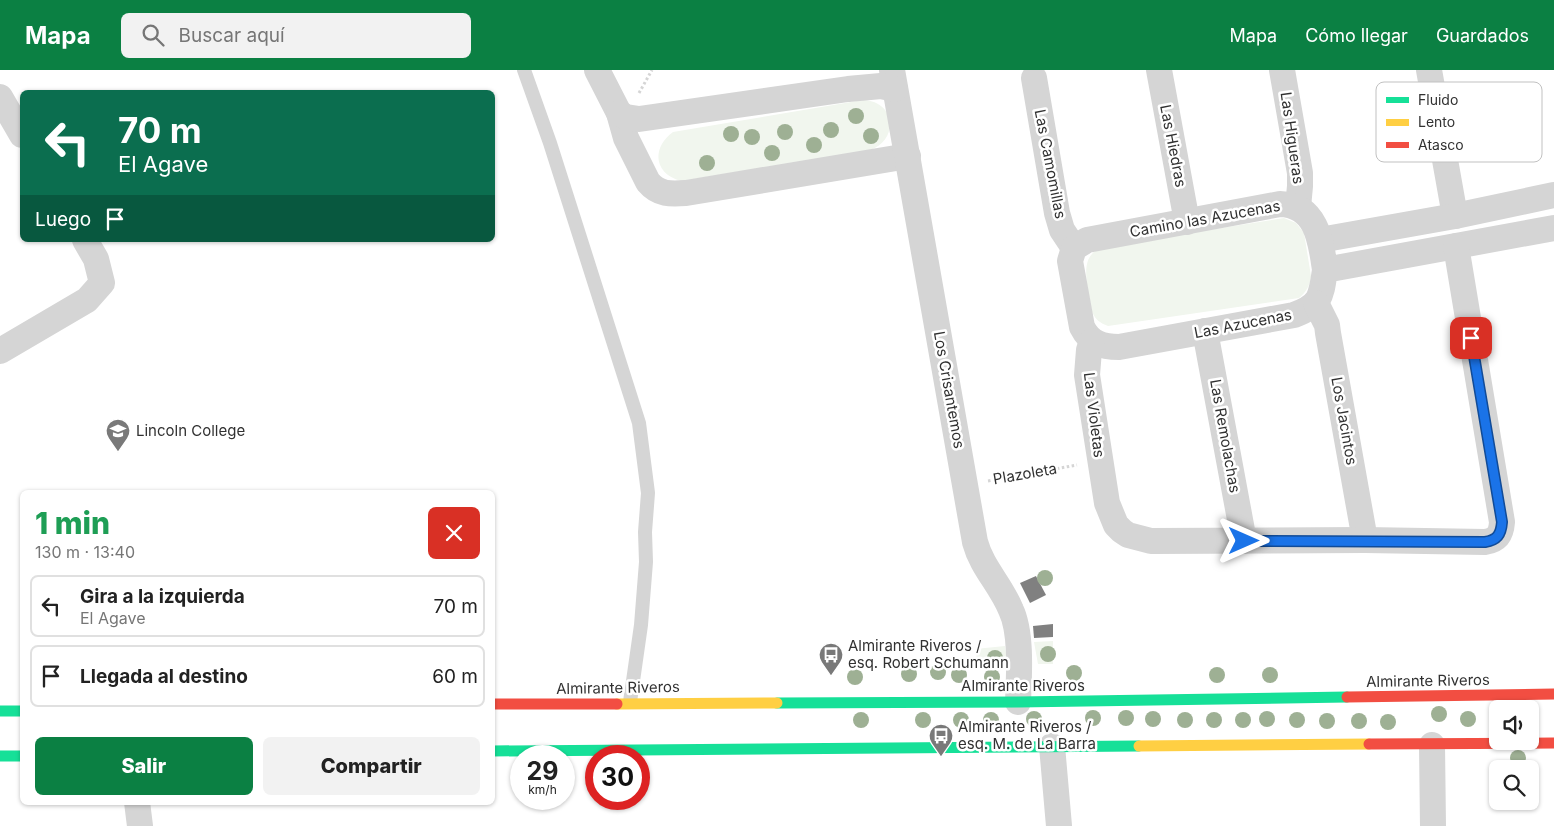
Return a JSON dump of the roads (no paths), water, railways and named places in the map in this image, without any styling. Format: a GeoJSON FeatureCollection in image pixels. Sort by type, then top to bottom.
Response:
{"type":"FeatureCollection","features":[{"type":"Feature","properties":{"kind":"main road","name":"Almirante Riveros"},"geometry":{"type":"LineString","coordinates":[[495,704],[1018,702],[1554,694]]}},
{"type":"Feature","properties":{"kind":"main road"},"geometry":{"type":"LineString","coordinates":[[0,711],[20,711]]}},
{"type":"Feature","properties":{"kind":"main road"},"geometry":{"type":"LineString","coordinates":[[495,751],[1554,743]]}},
{"type":"Feature","properties":{"kind":"main road"},"geometry":{"type":"LineString","coordinates":[[0,756],[20,756]]}},
{"type":"Feature","properties":{"kind":"street"},"geometry":{"type":"LineString","coordinates":[[597,70],[619,113],[626,138],[648,182],[658,191],[667,194],[686,193],[908,156]]}},
{"type":"Feature","properties":{"kind":"street","name":"Las Hiedras"},"geometry":{"type":"LineString","coordinates":[[1159,70],[1187,222]]}},
{"type":"Feature","properties":{"kind":"street","name":"Las Higueras"},"geometry":{"type":"LineString","coordinates":[[1282,70],[1300,173],[1298,207]]}},
{"type":"Feature","properties":{"kind":"street","name":"Las Camomillas"},"geometry":{"type":"LineString","coordinates":[[1034,78],[1057,212],[1062,230],[1074,248]]}},
{"type":"Feature","properties":{"kind":"street"},"geometry":{"type":"LineString","coordinates":[[619,113],[626,117],[639,119],[881,86],[894,79]]}},
{"type":"Feature","properties":{"kind":"street","name":"Los Crisantemos"},"geometry":{"type":"LineString","coordinates":[[894,79],[975,542],[979,556],[1007,600],[1014,619],[1020,668],[1018,702]]}},
{"type":"Feature","properties":{"kind":"street"},"geometry":{"type":"LineString","coordinates":[[0,97],[20,132]]}},
{"type":"Feature","properties":{"kind":"street"},"geometry":{"type":"LineString","coordinates":[[1445,162],[1455,216]]}},
{"type":"Feature","properties":{"kind":"street"},"geometry":{"type":"LineString","coordinates":[[1320,240],[1455,216],[1554,195]]}},
{"type":"Feature","properties":{"kind":"street","name":"Camino las Azucenas"},"geometry":{"type":"LineString","coordinates":[[1074,248],[1087,240],[1280,204],[1292,205],[1298,207],[1310,219],[1320,240],[1325,270]]}},
{"type":"Feature","properties":{"kind":"street"},"geometry":{"type":"LineString","coordinates":[[1316,303],[1320,296],[1325,270],[1554,228]]}},
{"type":"Feature","properties":{"kind":"street"},"geometry":{"type":"LineString","coordinates":[[1244,541],[1365,540],[1485,542],[1499,536],[1502,530],[1502,522],[1456,246]]}},
{"type":"Feature","properties":{"kind":"street"},"geometry":{"type":"LineString","coordinates":[[1074,248],[1070,261],[1082,327],[1092,341]]}},
{"type":"Feature","properties":{"kind":"street"},"geometry":{"type":"LineString","coordinates":[[0,351],[87,300],[102,283],[90,250]]}},
{"type":"Feature","properties":{"kind":"street","name":"Las Azucenas"},"geometry":{"type":"LineString","coordinates":[[1092,341],[1110,347],[1119,347],[1294,315],[1310,309],[1316,303]]}},
{"type":"Feature","properties":{"kind":"street","name":"Los Jacintos"},"geometry":{"type":"LineString","coordinates":[[1316,303],[1327,325],[1365,540]]}},
{"type":"Feature","properties":{"kind":"street","name":"Las Remolachas"},"geometry":{"type":"LineString","coordinates":[[1205,331],[1244,541]]}},
{"type":"Feature","properties":{"kind":"street","name":"Las Violetas"},"geometry":{"type":"LineString","coordinates":[[1092,341],[1089,350],[1087,375],[1107,503],[1116,525],[1128,535],[1151,541],[1244,541]]}},
{"type":"Feature","properties":{"kind":"street"},"geometry":{"type":"LineString","coordinates":[[1432,745],[1433,826]]}},
{"type":"Feature","properties":{"kind":"street"},"geometry":{"type":"LineString","coordinates":[[1052,746],[1059,826]]}},
{"type":"Feature","properties":{"kind":"street"},"geometry":{"type":"LineString","coordinates":[[137,805],[140,826]]}},
{"type":"Feature","properties":{"kind":"lane"},"geometry":{"type":"LineString","coordinates":[[524,70],[550,143],[639,423],[644,451],[648,493],[645,532],[646,562],[641,625],[630,702]]}},
{"type":"Feature","properties":{"kind":"place","name":"Lincoln College"},"geometry":{"type":"Point","coordinates":[118,452]}},
{"type":"Feature","properties":{"kind":"place","name":"Almirante Riveros / esq. Robert Schumann"},"geometry":{"type":"Point","coordinates":[831,676]}},
{"type":"Feature","properties":{"kind":"place","name":"Almirante Riveros / esq. M. de La Barra"},"geometry":{"type":"Point","coordinates":[941,757]}}]}
